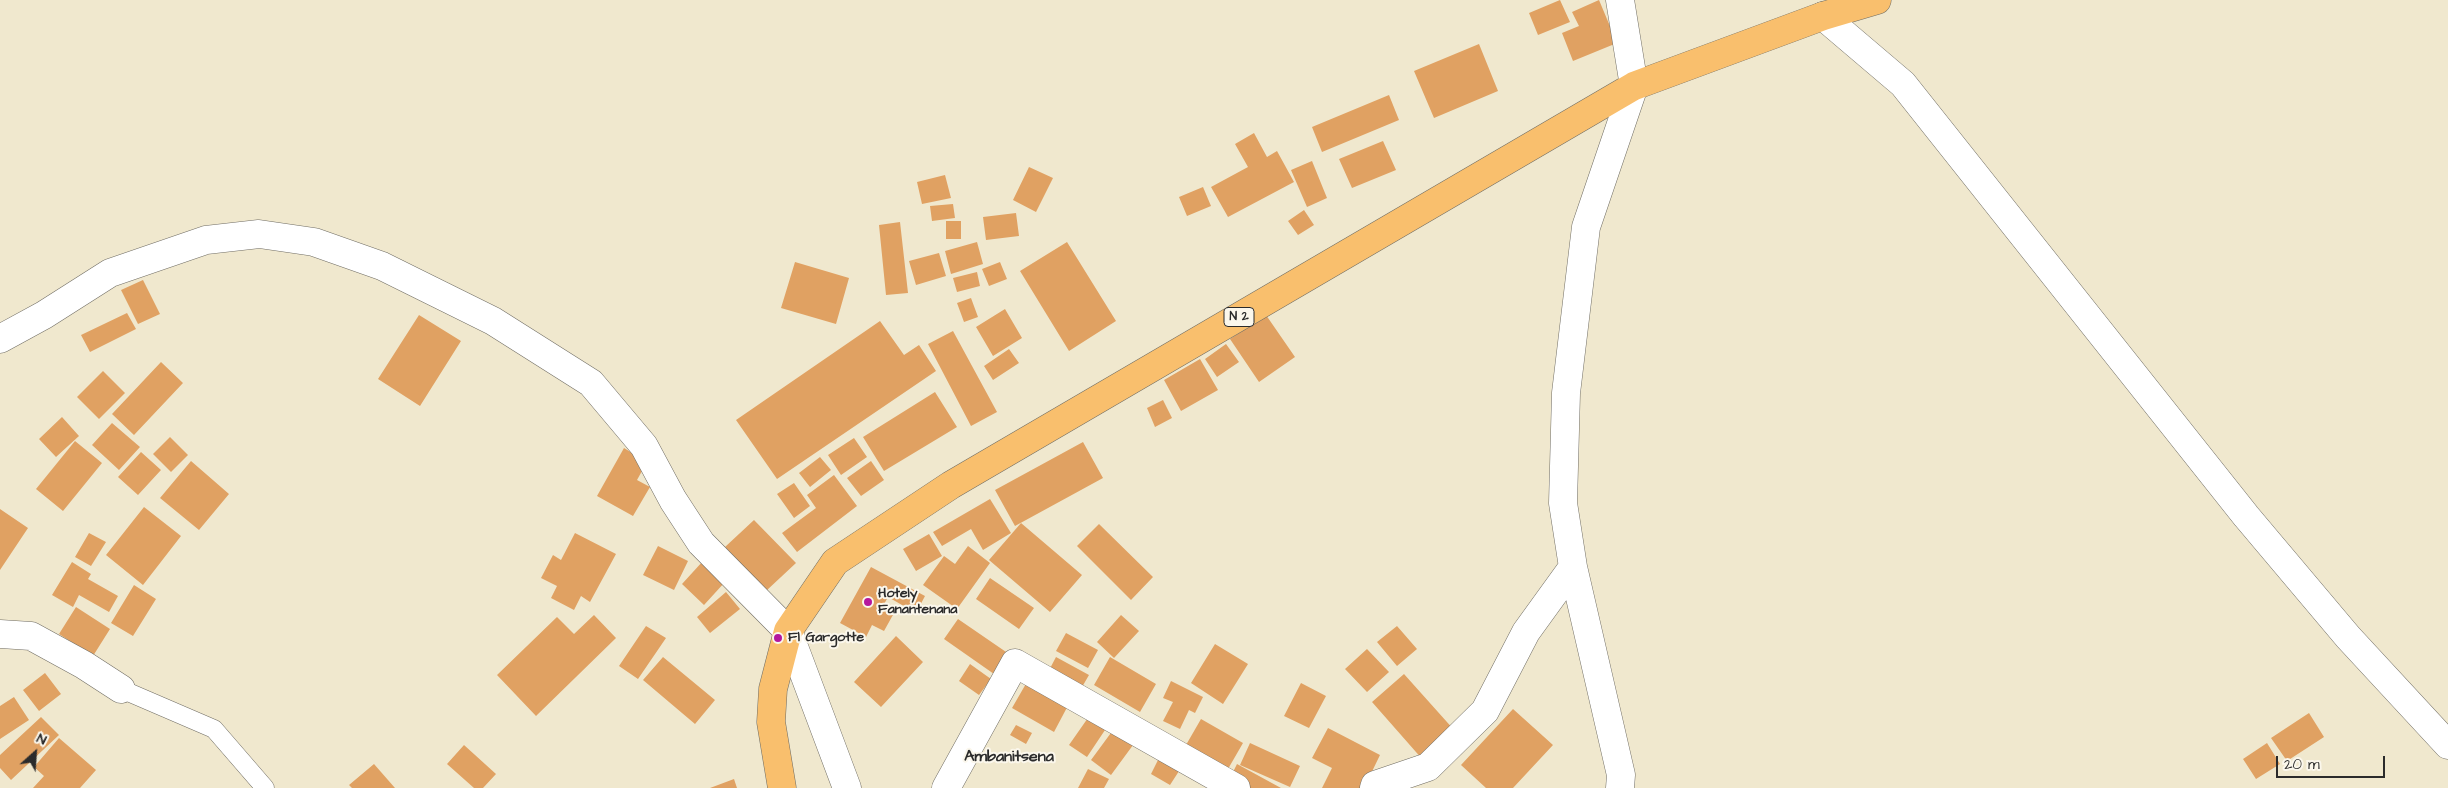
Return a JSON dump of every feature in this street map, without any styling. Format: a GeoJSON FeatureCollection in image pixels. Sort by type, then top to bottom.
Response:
{"type":"FeatureCollection","features":[{"type":"Feature","properties":{"kind":"main road","name":"N 2"},"geometry":{"type":"LineString","coordinates":[[782,788],[771,722],[773,689],[788,631],[835,562],[951,485],[1634,86],[1823,16],[1877,0]]}},
{"type":"Feature","properties":{"kind":"street"},"geometry":{"type":"LineString","coordinates":[[1620,0],[1634,86],[1586,227],[1566,393],[1564,503],[1574,567],[1621,775],[1620,788]]}},
{"type":"Feature","properties":{"kind":"street"},"geometry":{"type":"LineString","coordinates":[[1823,16],[1903,84],[2246,516],[2348,637],[2448,745]]}},
{"type":"Feature","properties":{"kind":"street"},"geometry":{"type":"LineString","coordinates":[[0,339],[44,315],[110,273],[206,240],[260,234],[314,242],[382,266],[493,321],[591,383],[644,446],[673,500],[701,543],[788,631],[847,788]]}},
{"type":"Feature","properties":{"kind":"street"},"geometry":{"type":"LineString","coordinates":[[1374,788],[1376,785],[1428,767],[1485,711],[1526,632],[1574,567]]}},
{"type":"Feature","properties":{"kind":"street"},"geometry":{"type":"LineString","coordinates":[[0,634],[31,636],[84,665],[121,689]]}},
{"type":"Feature","properties":{"kind":"street"},"geometry":{"type":"LineString","coordinates":[[946,788],[1015,663],[1236,788]]}},
{"type":"Feature","properties":{"kind":"lane"},"geometry":{"type":"LineString","coordinates":[[121,689],[214,729],[265,788]]}},
{"type":"Feature","properties":{"kind":"building"},"geometry":{"type":"Polygon","coordinates":[[[1560,0],[1570,22],[1538,35],[1529,13],[1560,0]]]}},
{"type":"Feature","properties":{"kind":"building"},"geometry":{"type":"Polygon","coordinates":[[[1599,0],[1617,43],[1573,61],[1562,33],[1579,26],[1572,12],[1599,0]]]}},
{"type":"Feature","properties":{"kind":"building"},"geometry":{"type":"Polygon","coordinates":[[[1479,44],[1498,91],[1434,118],[1414,71],[1479,44]]]}},
{"type":"Feature","properties":{"kind":"building"},"geometry":{"type":"Polygon","coordinates":[[[1389,95],[1399,120],[1322,152],[1312,127],[1389,95]]]}},
{"type":"Feature","properties":{"kind":"building"},"geometry":{"type":"Polygon","coordinates":[[[1254,133],[1267,157],[1277,151],[1294,182],[1228,217],[1211,187],[1248,167],[1235,144],[1254,133]]]}},
{"type":"Feature","properties":{"kind":"building"},"geometry":{"type":"Polygon","coordinates":[[[1383,141],[1396,170],[1352,188],[1339,159],[1383,141]]]}},
{"type":"Feature","properties":{"kind":"building"},"geometry":{"type":"Polygon","coordinates":[[[1312,161],[1327,198],[1307,207],[1291,170],[1312,161]]]}},
{"type":"Feature","properties":{"kind":"building"},"geometry":{"type":"Polygon","coordinates":[[[1029,167],[1053,178],[1036,212],[1013,200],[1029,167]]]}},
{"type":"Feature","properties":{"kind":"building"},"geometry":{"type":"Polygon","coordinates":[[[945,175],[951,198],[922,204],[917,182],[945,175]]]}},
{"type":"Feature","properties":{"kind":"building"},"geometry":{"type":"Polygon","coordinates":[[[1203,187],[1211,206],[1187,216],[1179,197],[1203,187]]]}},
{"type":"Feature","properties":{"kind":"building"},"geometry":{"type":"Polygon","coordinates":[[[953,204],[955,218],[932,221],[930,206],[953,204]]]}},
{"type":"Feature","properties":{"kind":"building"},"geometry":{"type":"Polygon","coordinates":[[[1304,210],[1314,225],[1298,235],[1288,221],[1304,210]]]}},
{"type":"Feature","properties":{"kind":"building"},"geometry":{"type":"Polygon","coordinates":[[[1016,213],[1019,236],[986,240],[983,217],[1016,213]]]}},
{"type":"Feature","properties":{"kind":"building"},"geometry":{"type":"Polygon","coordinates":[[[946,221],[961,221],[961,239],[946,239],[946,221]]]}},
{"type":"Feature","properties":{"kind":"building"},"geometry":{"type":"Polygon","coordinates":[[[900,222],[908,293],[886,295],[879,225],[900,222]]]}},
{"type":"Feature","properties":{"kind":"building"},"geometry":{"type":"Polygon","coordinates":[[[977,242],[983,264],[951,274],[945,251],[977,242]]]}},
{"type":"Feature","properties":{"kind":"building"},"geometry":{"type":"Polygon","coordinates":[[[1067,242],[1116,321],[1069,351],[1020,271],[1067,242]]]}},
{"type":"Feature","properties":{"kind":"building"},"geometry":{"type":"Polygon","coordinates":[[[939,253],[946,276],[916,285],[909,261],[939,253]]]}},
{"type":"Feature","properties":{"kind":"building"},"geometry":{"type":"Polygon","coordinates":[[[795,262],[849,278],[836,324],[781,308],[795,262]]]}},
{"type":"Feature","properties":{"kind":"building"},"geometry":{"type":"Polygon","coordinates":[[[1000,262],[1007,279],[989,286],[982,269],[1000,262]]]}},
{"type":"Feature","properties":{"kind":"building"},"geometry":{"type":"Polygon","coordinates":[[[977,272],[980,286],[957,292],[953,278],[977,272]]]}},
{"type":"Feature","properties":{"kind":"building"},"geometry":{"type":"Polygon","coordinates":[[[143,280],[160,314],[138,324],[121,290],[143,280]]]}},
{"type":"Feature","properties":{"kind":"building"},"geometry":{"type":"Polygon","coordinates":[[[971,298],[978,317],[964,322],[957,303],[971,298]]]}},
{"type":"Feature","properties":{"kind":"building"},"geometry":{"type":"Polygon","coordinates":[[[1005,309],[1022,338],[993,356],[976,327],[1005,309]]]}},
{"type":"Feature","properties":{"kind":"building"},"geometry":{"type":"Polygon","coordinates":[[[127,313],[136,329],[90,352],[81,335],[127,313]]]}},
{"type":"Feature","properties":{"kind":"building"},"geometry":{"type":"Polygon","coordinates":[[[419,315],[461,341],[420,406],[378,379],[419,315]]]}},
{"type":"Feature","properties":{"kind":"building"},"geometry":{"type":"Polygon","coordinates":[[[1266,315],[1295,357],[1259,382],[1230,339],[1266,315]]]}},
{"type":"Feature","properties":{"kind":"building"},"geometry":{"type":"Polygon","coordinates":[[[880,321],[904,355],[919,345],[936,371],[777,479],[736,420],[880,321]]]}},
{"type":"Feature","properties":{"kind":"building"},"geometry":{"type":"Polygon","coordinates":[[[953,331],[997,412],[971,426],[928,344],[953,331]]]}},
{"type":"Feature","properties":{"kind":"building"},"geometry":{"type":"Polygon","coordinates":[[[1226,344],[1239,362],[1217,377],[1205,359],[1226,344]]]}},
{"type":"Feature","properties":{"kind":"building"},"geometry":{"type":"Polygon","coordinates":[[[1009,349],[1019,363],[993,380],[984,366],[1009,349]]]}},
{"type":"Feature","properties":{"kind":"building"},"geometry":{"type":"Polygon","coordinates":[[[1200,359],[1218,390],[1181,411],[1164,380],[1200,359]]]}},
{"type":"Feature","properties":{"kind":"building"},"geometry":{"type":"Polygon","coordinates":[[[161,362],[183,383],[134,435],[112,414],[161,362]]]}},
{"type":"Feature","properties":{"kind":"building"},"geometry":{"type":"Polygon","coordinates":[[[103,371],[125,393],[99,419],[77,397],[103,371]]]}},
{"type":"Feature","properties":{"kind":"building"},"geometry":{"type":"Polygon","coordinates":[[[935,392],[957,427],[884,471],[863,437],[935,392]]]}},
{"type":"Feature","properties":{"kind":"building"},"geometry":{"type":"Polygon","coordinates":[[[1163,400],[1172,418],[1155,427],[1147,408],[1163,400]]]}},
{"type":"Feature","properties":{"kind":"building"},"geometry":{"type":"Polygon","coordinates":[[[62,417],[79,436],[56,457],[39,439],[62,417]]]}},
{"type":"Feature","properties":{"kind":"building"},"geometry":{"type":"Polygon","coordinates":[[[112,423],[140,447],[119,470],[92,445],[112,423]]]}},
{"type":"Feature","properties":{"kind":"building"},"geometry":{"type":"Polygon","coordinates":[[[170,437],[188,455],[171,472],[153,454],[170,437]]]}},
{"type":"Feature","properties":{"kind":"building"},"geometry":{"type":"Polygon","coordinates":[[[854,438],[867,457],[841,475],[828,455],[854,438]]]}},
{"type":"Feature","properties":{"kind":"building"},"geometry":{"type":"Polygon","coordinates":[[[75,441],[102,463],[63,511],[36,489],[75,441]]]}},
{"type":"Feature","properties":{"kind":"building"},"geometry":{"type":"Polygon","coordinates":[[[1083,442],[1103,478],[1015,526],[995,490],[1083,442]]]}},
{"type":"Feature","properties":{"kind":"building"},"geometry":{"type":"Polygon","coordinates":[[[624,448],[647,462],[637,480],[650,487],[633,516],[597,496],[624,448]]]}},
{"type":"Feature","properties":{"kind":"building"},"geometry":{"type":"Polygon","coordinates":[[[141,452],[161,470],[138,495],[118,477],[141,452]]]}},
{"type":"Feature","properties":{"kind":"building"},"geometry":{"type":"Polygon","coordinates":[[[820,457],[831,470],[810,487],[799,473],[820,457]]]}},
{"type":"Feature","properties":{"kind":"building"},"geometry":{"type":"Polygon","coordinates":[[[191,461],[229,494],[199,530],[160,498],[191,461]]]}},
{"type":"Feature","properties":{"kind":"building"},"geometry":{"type":"Polygon","coordinates":[[[871,461],[884,480],[861,496],[847,478],[871,461]]]}},
{"type":"Feature","properties":{"kind":"building"},"geometry":{"type":"Polygon","coordinates":[[[834,475],[857,506],[797,552],[782,533],[816,508],[807,495],[834,475]]]}},
{"type":"Feature","properties":{"kind":"building"},"geometry":{"type":"Polygon","coordinates":[[[794,483],[810,506],[794,518],[777,494],[794,483]]]}},
{"type":"Feature","properties":{"kind":"building"},"geometry":{"type":"Polygon","coordinates":[[[990,499],[1011,533],[983,550],[971,529],[942,546],[933,532],[990,499]]]}},
{"type":"Feature","properties":{"kind":"building"},"geometry":{"type":"Polygon","coordinates":[[[144,507],[181,536],[143,585],[106,555],[144,507]]]}},
{"type":"Feature","properties":{"kind":"building"},"geometry":{"type":"Polygon","coordinates":[[[0,509],[28,528],[0,570],[0,509]]]}},
{"type":"Feature","properties":{"kind":"building"},"geometry":{"type":"Polygon","coordinates":[[[754,520],[796,563],[766,591],[725,547],[754,520]]]}},
{"type":"Feature","properties":{"kind":"building"},"geometry":{"type":"Polygon","coordinates":[[[1021,523],[1082,575],[1050,612],[989,560],[1021,523]]]}},
{"type":"Feature","properties":{"kind":"building"},"geometry":{"type":"Polygon","coordinates":[[[1099,524],[1153,577],[1131,600],[1077,546],[1099,524]]]}},
{"type":"Feature","properties":{"kind":"building"},"geometry":{"type":"Polygon","coordinates":[[[89,533],[106,542],[91,566],[75,557],[89,533]]]}},
{"type":"Feature","properties":{"kind":"building"},"geometry":{"type":"Polygon","coordinates":[[[575,533],[616,554],[590,602],[581,596],[574,610],[551,598],[557,586],[541,578],[553,555],[561,560],[575,533]]]}},
{"type":"Feature","properties":{"kind":"building"},"geometry":{"type":"Polygon","coordinates":[[[929,534],[942,556],[916,571],[903,549],[929,534]]]}},
{"type":"Feature","properties":{"kind":"building"},"geometry":{"type":"Polygon","coordinates":[[[658,546],[688,561],[674,590],[643,575],[658,546]]]}},
{"type":"Feature","properties":{"kind":"building"},"geometry":{"type":"Polygon","coordinates":[[[968,546],[990,563],[957,609],[923,585],[944,556],[955,564],[968,546]]]}},
{"type":"Feature","properties":{"kind":"building"},"geometry":{"type":"Polygon","coordinates":[[[703,561],[725,582],[704,605],[682,584],[703,561]]]}},
{"type":"Feature","properties":{"kind":"building"},"geometry":{"type":"Polygon","coordinates":[[[72,562],[91,574],[88,579],[118,596],[109,612],[79,595],[73,607],[52,595],[72,562]]]}},
{"type":"Feature","properties":{"kind":"building","name":"Hotely Fanantenana"},"geometry":{"type":"Polygon","coordinates":[[[871,567],[925,596],[916,613],[888,597],[883,606],[894,613],[884,631],[872,625],[866,637],[840,623],[871,567]]]}},
{"type":"Feature","properties":{"kind":"building"},"geometry":{"type":"Polygon","coordinates":[[[990,578],[1034,608],[1019,629],[976,599],[990,578]]]}},
{"type":"Feature","properties":{"kind":"building"},"geometry":{"type":"Polygon","coordinates":[[[134,585],[156,599],[133,636],[111,623],[134,585]]]}},
{"type":"Feature","properties":{"kind":"building"},"geometry":{"type":"Polygon","coordinates":[[[726,592],[740,609],[710,633],[697,617],[726,592]]]}},
{"type":"Feature","properties":{"kind":"building"},"geometry":{"type":"Polygon","coordinates":[[[76,607],[110,629],[93,656],[59,634],[76,607]]]}},
{"type":"Feature","properties":{"kind":"building"},"geometry":{"type":"Polygon","coordinates":[[[594,615],[616,638],[536,716],[497,675],[557,617],[574,634],[594,615]]]}},
{"type":"Feature","properties":{"kind":"building"},"geometry":{"type":"Polygon","coordinates":[[[1121,615],[1139,631],[1114,658],[1097,642],[1121,615]]]}},
{"type":"Feature","properties":{"kind":"building"},"geometry":{"type":"Polygon","coordinates":[[[958,619],[1009,654],[994,674],[944,639],[958,619]]]}},
{"type":"Feature","properties":{"kind":"building"},"geometry":{"type":"Polygon","coordinates":[[[646,626],[666,638],[638,679],[619,666],[646,626]]]}},
{"type":"Feature","properties":{"kind":"building"},"geometry":{"type":"Polygon","coordinates":[[[1397,626],[1417,649],[1397,666],[1377,642],[1397,626]]]}},
{"type":"Feature","properties":{"kind":"building"},"geometry":{"type":"Polygon","coordinates":[[[1066,633],[1098,650],[1088,668],[1056,651],[1066,633]]]}},
{"type":"Feature","properties":{"kind":"building"},"geometry":{"type":"Polygon","coordinates":[[[896,636],[923,662],[881,707],[854,682],[896,636]]]}},
{"type":"Feature","properties":{"kind":"building"},"geometry":{"type":"Polygon","coordinates":[[[1215,644],[1248,664],[1223,704],[1191,683],[1215,644]]]}},
{"type":"Feature","properties":{"kind":"building"},"geometry":{"type":"Polygon","coordinates":[[[1367,649],[1389,672],[1367,692],[1345,669],[1367,649]]]}},
{"type":"Feature","properties":{"kind":"building"},"geometry":{"type":"Polygon","coordinates":[[[663,657],[715,700],[695,724],[643,680],[663,657]]]}},
{"type":"Feature","properties":{"kind":"building"},"geometry":{"type":"Polygon","coordinates":[[[1056,657],[1089,675],[1078,694],[1046,676],[1056,657]]]}},
{"type":"Feature","properties":{"kind":"building"},"geometry":{"type":"Polygon","coordinates":[[[1110,657],[1156,684],[1140,712],[1094,685],[1110,657]]]}},
{"type":"Feature","properties":{"kind":"building"},"geometry":{"type":"Polygon","coordinates":[[[970,664],[991,679],[979,695],[959,681],[970,664]]]}},
{"type":"Feature","properties":{"kind":"building"},"geometry":{"type":"Polygon","coordinates":[[[45,673],[61,694],[39,711],[23,690],[45,673]]]}},
{"type":"Feature","properties":{"kind":"building"},"geometry":{"type":"Polygon","coordinates":[[[1404,674],[1455,731],[1423,760],[1372,702],[1404,674]]]}},
{"type":"Feature","properties":{"kind":"building"},"geometry":{"type":"Polygon","coordinates":[[[1031,675],[1072,698],[1054,732],[1012,708],[1031,675]]]}},
{"type":"Feature","properties":{"kind":"building"},"geometry":{"type":"Polygon","coordinates":[[[1171,681],[1203,697],[1195,713],[1189,710],[1180,729],[1163,721],[1173,702],[1163,698],[1171,681]]]}},
{"type":"Feature","properties":{"kind":"building"},"geometry":{"type":"Polygon","coordinates":[[[1301,683],[1326,696],[1309,728],[1284,716],[1301,683]]]}},
{"type":"Feature","properties":{"kind":"building"},"geometry":{"type":"Polygon","coordinates":[[[14,697],[29,720],[0,739],[0,706],[14,697]]]}},
{"type":"Feature","properties":{"kind":"building"},"geometry":{"type":"Polygon","coordinates":[[[1513,709],[1553,745],[1513,788],[1486,788],[1461,765],[1513,709]]]}},
{"type":"Feature","properties":{"kind":"building"},"geometry":{"type":"Polygon","coordinates":[[[2309,713],[2324,737],[2287,761],[2271,738],[2309,713]]]}},
{"type":"Feature","properties":{"kind":"building"},"geometry":{"type":"Polygon","coordinates":[[[1090,715],[1107,727],[1087,757],[1069,745],[1090,715]]]}},
{"type":"Feature","properties":{"kind":"building"},"geometry":{"type":"Polygon","coordinates":[[[41,717],[59,735],[11,780],[0,768],[0,755],[41,717]]]}},
{"type":"Feature","properties":{"kind":"building"},"geometry":{"type":"Polygon","coordinates":[[[1201,719],[1243,743],[1228,769],[1186,745],[1201,719]]]}},
{"type":"Feature","properties":{"kind":"building"},"geometry":{"type":"Polygon","coordinates":[[[1016,725],[1032,733],[1026,744],[1010,735],[1016,725]]]}},
{"type":"Feature","properties":{"kind":"building"},"geometry":{"type":"Polygon","coordinates":[[[1116,726],[1136,741],[1111,775],[1091,760],[1116,726]]]}},
{"type":"Feature","properties":{"kind":"building"},"geometry":{"type":"Polygon","coordinates":[[[1328,728],[1380,755],[1364,788],[1322,788],[1332,768],[1312,758],[1328,728]]]}},
{"type":"Feature","properties":{"kind":"building"},"geometry":{"type":"Polygon","coordinates":[[[59,738],[96,770],[80,788],[33,788],[44,776],[34,767],[59,738]]]}},
{"type":"Feature","properties":{"kind":"building"},"geometry":{"type":"Polygon","coordinates":[[[1250,743],[1300,766],[1290,787],[1240,765],[1250,743]]]}},
{"type":"Feature","properties":{"kind":"building"},"geometry":{"type":"Polygon","coordinates":[[[2267,743],[2280,764],[2256,779],[2243,759],[2267,743]]]}},
{"type":"Feature","properties":{"kind":"building"},"geometry":{"type":"Polygon","coordinates":[[[464,745],[496,774],[483,788],[474,788],[447,764],[464,745]]]}},
{"type":"Feature","properties":{"kind":"building"},"geometry":{"type":"Polygon","coordinates":[[[1160,756],[1181,768],[1170,785],[1151,774],[1160,756]]]}},
{"type":"Feature","properties":{"kind":"building"},"geometry":{"type":"Polygon","coordinates":[[[374,764],[395,788],[352,788],[349,785],[374,764]]]}},
{"type":"Feature","properties":{"kind":"building"},"geometry":{"type":"Polygon","coordinates":[[[1237,764],[1281,788],[1249,788],[1230,778],[1237,764]]]}},
{"type":"Feature","properties":{"kind":"building"},"geometry":{"type":"Polygon","coordinates":[[[1088,769],[1109,779],[1104,788],[1078,788],[1088,769]]]}},
{"type":"Feature","properties":{"kind":"building"},"geometry":{"type":"Polygon","coordinates":[[[734,779],[737,788],[710,788],[734,779]]]}},
{"type":"Feature","properties":{"kind":"place","name":"Hotely Fanantenana"},"geometry":{"type":"Point","coordinates":[868,602]}},
{"type":"Feature","properties":{"kind":"place","name":"Fl Gargotte"},"geometry":{"type":"Point","coordinates":[778,638]}},
{"type":"Feature","properties":{"kind":"district","name":"Ambanitsena"},"geometry":{"type":"Point","coordinates":[1009,758]}}]}
